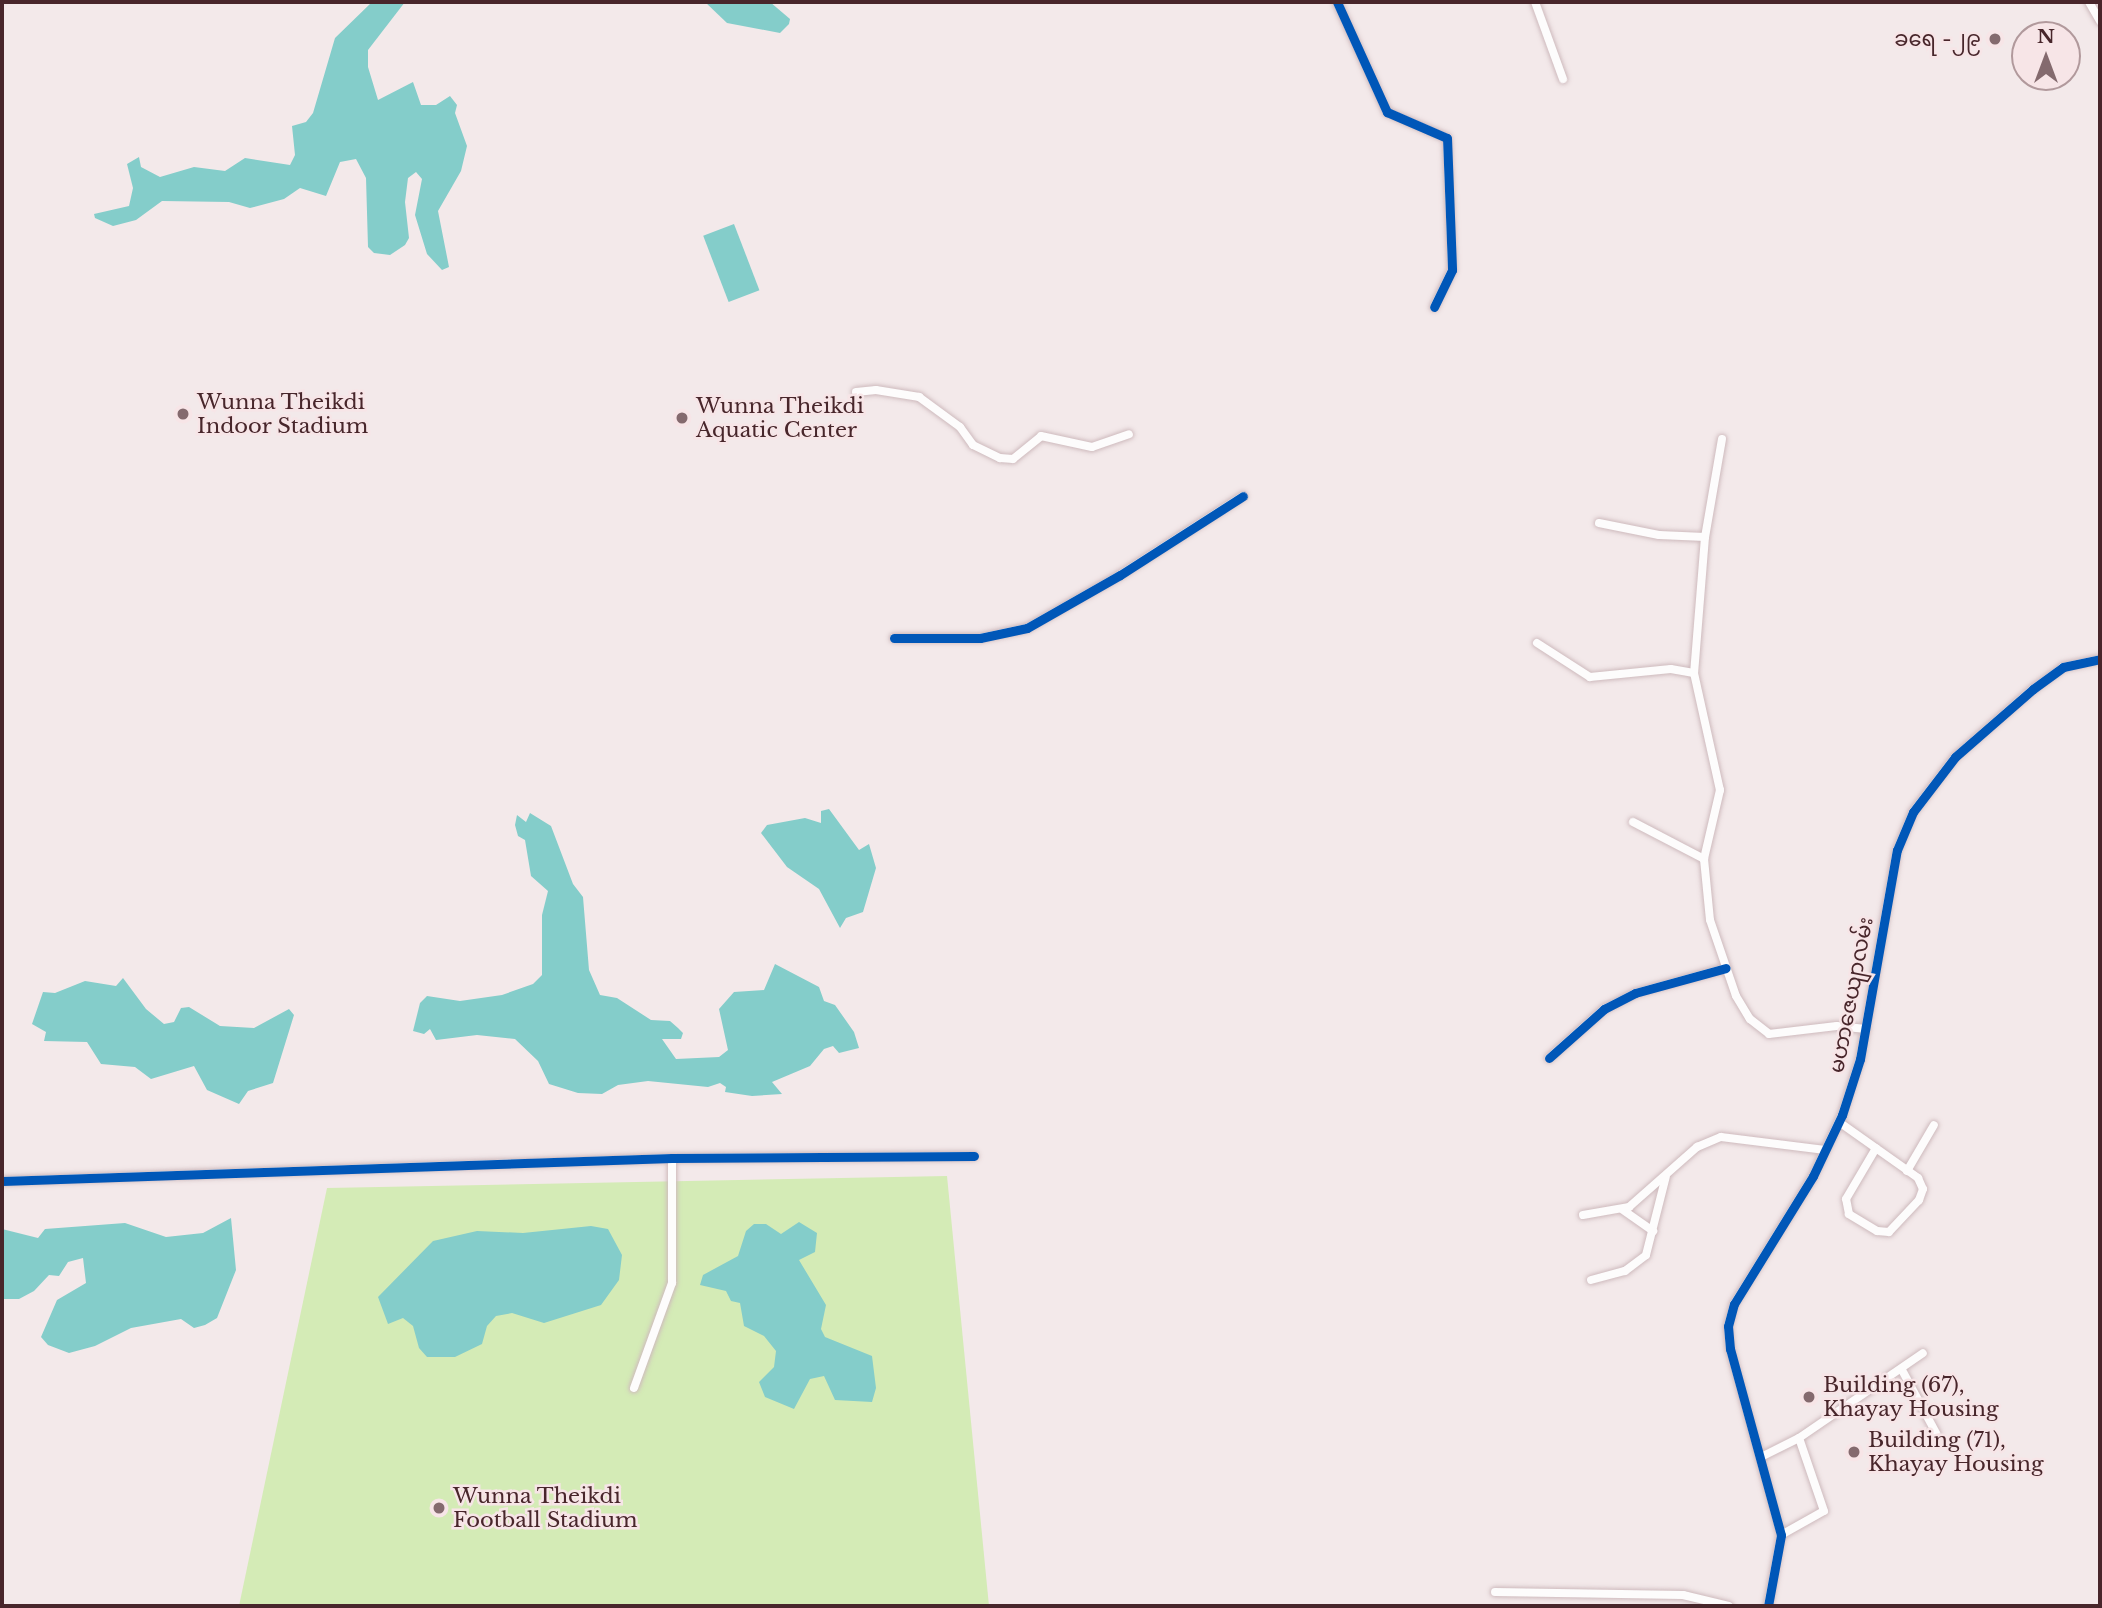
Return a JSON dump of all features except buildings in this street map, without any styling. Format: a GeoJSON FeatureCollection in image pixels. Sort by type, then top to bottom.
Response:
{"type":"FeatureCollection","features":[{"type":"Feature","properties":{"kind":"street"},"geometry":{"type":"LineString","coordinates":[[1337,2],[1387,112],[1447,138],[1452,270],[1434,307]]}},
{"type":"Feature","properties":{"kind":"street"},"geometry":{"type":"LineString","coordinates":[[1535,2],[1563,79]]}},
{"type":"Feature","properties":{"kind":"street"},"geometry":{"type":"LineString","coordinates":[[2089,2],[2100,21]]}},
{"type":"Feature","properties":{"kind":"street"},"geometry":{"type":"LineString","coordinates":[[856,392],[876,390],[919,397],[960,427],[973,446],[1000,458],[1013,459],[1041,436],[1092,447],[1129,434]]}},
{"type":"Feature","properties":{"kind":"street"},"geometry":{"type":"LineString","coordinates":[[1722,439],[1704,537],[1694,673],[1720,790],[1704,859],[1710,920],[1726,968],[1750,1018],[1769,1034],[1837,1026],[1866,1029]]}},
{"type":"Feature","properties":{"kind":"street"},"geometry":{"type":"LineString","coordinates":[[894,638],[980,638],[1027,628],[1110,581],[1243,496]]}},
{"type":"Feature","properties":{"kind":"street"},"geometry":{"type":"LineString","coordinates":[[1599,523],[1659,535],[1704,537]]}},
{"type":"Feature","properties":{"kind":"street"},"geometry":{"type":"LineString","coordinates":[[1537,643],[1590,677],[1671,669],[1694,673]]}},
{"type":"Feature","properties":{"kind":"street","name":"မဟာဇေယျာလမ်း"},"geometry":{"type":"LineString","coordinates":[[1768,1606],[1781,1535],[1763,1456],[1730,1349],[1728,1326],[1734,1304],[1839,1122],[1866,1029],[1897,850],[1913,812],[1955,757],[2033,688],[2063,667],[2100,659]]}},
{"type":"Feature","properties":{"kind":"street"},"geometry":{"type":"LineString","coordinates":[[1633,822],[1704,859]]}},
{"type":"Feature","properties":{"kind":"street"},"geometry":{"type":"LineString","coordinates":[[1549,1058],[1604,1009],[1634,993],[1726,968]]}},
{"type":"Feature","properties":{"kind":"street"},"geometry":{"type":"LineString","coordinates":[[1839,1122],[1876,1148],[1907,1171],[1923,1189],[1920,1200],[1889,1232],[1877,1231],[1849,1214],[1846,1199],[1876,1148]]}},
{"type":"Feature","properties":{"kind":"street"},"geometry":{"type":"LineString","coordinates":[[1907,1171],[1934,1125]]}},
{"type":"Feature","properties":{"kind":"street"},"geometry":{"type":"LineString","coordinates":[[1583,1215],[1623,1210],[1705,1142],[1721,1137],[1825,1150]]}},
{"type":"Feature","properties":{"kind":"street"},"geometry":{"type":"LineString","coordinates":[[2,1181],[673,1158],[974,1156]]}},
{"type":"Feature","properties":{"kind":"street"},"geometry":{"type":"LineString","coordinates":[[634,1388],[672,1283],[673,1158]]}},
{"type":"Feature","properties":{"kind":"street"},"geometry":{"type":"LineString","coordinates":[[1591,1280],[1625,1271],[1646,1255],[1665,1176]]}},
{"type":"Feature","properties":{"kind":"street"},"geometry":{"type":"LineString","coordinates":[[1623,1210],[1653,1231]]}},
{"type":"Feature","properties":{"kind":"street"},"geometry":{"type":"LineString","coordinates":[[1763,1456],[1799,1438],[1902,1370],[1923,1353]]}},
{"type":"Feature","properties":{"kind":"street"},"geometry":{"type":"LineString","coordinates":[[1902,1370],[1936,1433]]}},
{"type":"Feature","properties":{"kind":"street"},"geometry":{"type":"LineString","coordinates":[[1781,1535],[1824,1511],[1799,1438]]}},
{"type":"Feature","properties":{"kind":"street"},"geometry":{"type":"LineString","coordinates":[[1495,1592],[1683,1595],[1729,1606]]}},
{"type":"Feature","properties":{"kind":"green space","name":"Wunna Theikdi Football Stadium"},"geometry":{"type":"Polygon","coordinates":[[[947,1176],[989,1606],[239,1606],[327,1188],[947,1176]]]}},
{"type":"Feature","properties":{"kind":"water"},"geometry":{"type":"Polygon","coordinates":[[[372,2],[405,2],[368,50],[368,67],[378,100],[413,82],[421,105],[436,105],[450,96],[457,105],[455,113],[467,146],[461,171],[438,211],[449,267],[442,270],[427,254],[415,215],[422,179],[416,172],[408,178],[405,202],[409,238],[405,245],[390,255],[374,253],[368,247],[366,178],[356,159],[340,162],[326,196],[300,188],[284,199],[250,208],[229,202],[162,201],[136,220],[113,226],[95,218],[94,214],[129,206],[133,188],[127,164],[139,157],[141,167],[160,177],[194,167],[225,171],[245,158],[290,165],[295,155],[292,126],[306,122],[313,113],[335,38],[372,2]]]}},
{"type":"Feature","properties":{"kind":"water"},"geometry":{"type":"Polygon","coordinates":[[[705,2],[770,2],[790,19],[789,24],[780,33],[727,23],[705,2]]]}},
{"type":"Feature","properties":{"kind":"water"},"geometry":{"type":"Polygon","coordinates":[[[734,224],[759,290],[729,302],[703,236],[734,224]]]}},
{"type":"Feature","properties":{"kind":"water"},"geometry":{"type":"Polygon","coordinates":[[[829,809],[859,850],[869,844],[876,868],[863,912],[846,918],[840,928],[819,889],[787,867],[761,833],[767,825],[805,818],[821,823],[821,811],[829,809]]]}},
{"type":"Feature","properties":{"kind":"water"},"geometry":{"type":"Polygon","coordinates":[[[530,813],[551,826],[573,884],[583,897],[589,970],[600,995],[617,998],[651,1020],[670,1021],[683,1033],[681,1039],[662,1039],[676,1059],[719,1057],[728,1050],[719,1009],[734,992],[764,990],[775,964],[819,987],[824,1001],[835,1005],[854,1032],[859,1048],[839,1053],[833,1046],[824,1049],[810,1066],[772,1082],[782,1094],[752,1096],[725,1092],[726,1087],[720,1083],[708,1087],[648,1081],[618,1085],[602,1094],[578,1093],[549,1084],[538,1061],[515,1039],[477,1035],[436,1040],[430,1029],[424,1034],[413,1031],[420,1003],[427,996],[460,1001],[502,995],[533,984],[542,975],[542,915],[548,891],[531,876],[525,840],[518,836],[515,825],[517,815],[526,822],[530,813]]]}},
{"type":"Feature","properties":{"kind":"water"},"geometry":{"type":"Polygon","coordinates":[[[123,978],[146,1009],[164,1024],[174,1022],[181,1008],[189,1007],[220,1026],[254,1028],[289,1009],[294,1015],[273,1083],[248,1091],[239,1104],[207,1090],[194,1066],[151,1079],[135,1067],[101,1064],[87,1042],[44,1041],[46,1032],[32,1024],[43,992],[55,993],[85,981],[116,986],[123,978]]]}},
{"type":"Feature","properties":{"kind":"water"},"geometry":{"type":"Polygon","coordinates":[[[231,1218],[236,1270],[217,1318],[205,1325],[194,1328],[181,1319],[131,1328],[95,1346],[69,1353],[48,1345],[41,1337],[57,1300],[86,1283],[83,1258],[68,1262],[59,1276],[49,1275],[34,1291],[19,1299],[2,1299],[2,1229],[38,1238],[45,1229],[125,1223],[166,1237],[203,1233],[231,1218]]]}},
{"type":"Feature","properties":{"kind":"water"},"geometry":{"type":"Polygon","coordinates":[[[799,1222],[817,1233],[815,1252],[799,1260],[826,1305],[821,1329],[825,1337],[872,1356],[876,1388],[872,1402],[835,1400],[824,1376],[810,1379],[794,1409],[765,1397],[759,1382],[774,1367],[776,1351],[764,1336],[744,1326],[740,1303],[731,1301],[726,1291],[700,1285],[703,1275],[738,1256],[746,1231],[754,1224],[766,1224],[781,1234],[799,1222]]]}},
{"type":"Feature","properties":{"kind":"water"},"geometry":{"type":"Polygon","coordinates":[[[591,1226],[608,1229],[622,1255],[619,1280],[601,1305],[544,1323],[512,1313],[496,1316],[487,1326],[482,1344],[455,1357],[427,1357],[419,1348],[413,1326],[403,1318],[388,1324],[378,1297],[433,1241],[477,1231],[523,1233],[591,1226]]]}},
{"type":"Feature","properties":{"kind":"cycle path"},"geometry":{"type":"LineString","coordinates":[[1337,2],[1387,112],[1447,138],[1452,270],[1434,307]]}},
{"type":"Feature","properties":{"kind":"cycle path"},"geometry":{"type":"LineString","coordinates":[[894,638],[980,638],[1027,628],[1120,575],[1243,496]]}},
{"type":"Feature","properties":{"kind":"cycle path"},"geometry":{"type":"LineString","coordinates":[[1768,1606],[1781,1535],[1730,1349],[1728,1326],[1734,1304],[1813,1176],[1842,1115],[1860,1059],[1897,850],[1913,812],[1955,757],[2033,689],[2063,667],[2100,659]]}},
{"type":"Feature","properties":{"kind":"cycle path"},"geometry":{"type":"LineString","coordinates":[[1549,1058],[1604,1009],[1635,993],[1726,968]]}},
{"type":"Feature","properties":{"kind":"cycle path"},"geometry":{"type":"LineString","coordinates":[[2,1181],[672,1158],[974,1156]]}},
{"type":"Feature","properties":{"kind":"place","name":"ခရေ -၂၉"},"geometry":{"type":"Point","coordinates":[1995,39]}},
{"type":"Feature","properties":{"kind":"place","name":"Wunna Theikdi Indoor Stadium"},"geometry":{"type":"Point","coordinates":[183,414]}},
{"type":"Feature","properties":{"kind":"place","name":"Wunna Theikdi Aquatic Center"},"geometry":{"type":"Point","coordinates":[682,418]}},
{"type":"Feature","properties":{"kind":"place","name":"Building (67), Khayay Housing"},"geometry":{"type":"Point","coordinates":[1809,1397]}},
{"type":"Feature","properties":{"kind":"place","name":"Building (71), Khayay Housing"},"geometry":{"type":"Point","coordinates":[1854,1452]}},
{"type":"Feature","properties":{"kind":"place","name":"Wunna Theikdi Football Stadium"},"geometry":{"type":"Point","coordinates":[439,1508]}}]}
